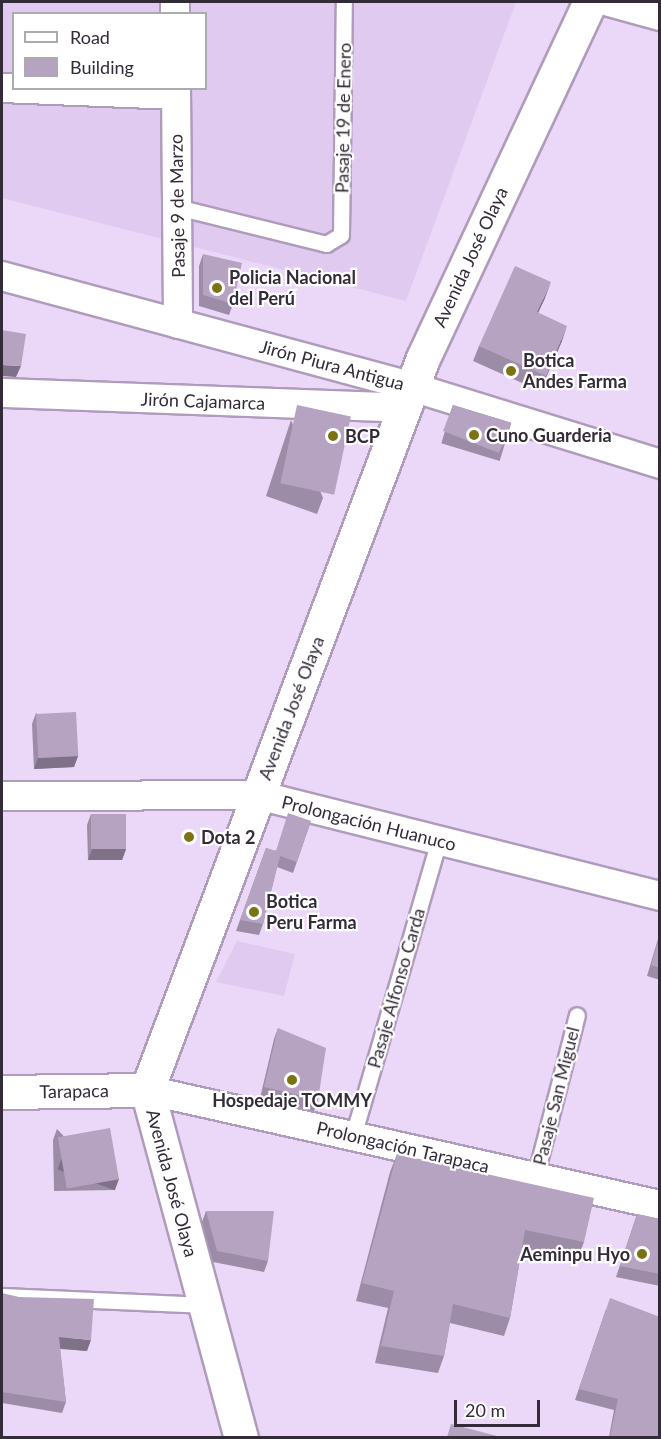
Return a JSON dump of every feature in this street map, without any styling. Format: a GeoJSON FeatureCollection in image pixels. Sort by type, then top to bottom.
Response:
{"type":"FeatureCollection","features":[{"type":"Feature","properties":{"kind":"street","name":"Avenida José Olaya"},"geometry":{"type":"LineString","coordinates":[[240,1437],[147,1090],[408,397],[590,2]]}},
{"type":"Feature","properties":{"kind":"street"},"geometry":{"type":"LineString","coordinates":[[609,2],[660,16]]}},
{"type":"Feature","properties":{"kind":"street"},"geometry":{"type":"LineString","coordinates":[[89,90],[176,92]]}},
{"type":"Feature","properties":{"kind":"street","name":"Pasaje 9 de Marzo"},"geometry":{"type":"LineString","coordinates":[[176,92],[178,324]]}},
{"type":"Feature","properties":{"kind":"street","name":"Jirón Piura Antigua"},"geometry":{"type":"LineString","coordinates":[[2,276],[178,324],[408,397],[660,464]]}},
{"type":"Feature","properties":{"kind":"street","name":"Jirón Cajamarca"},"geometry":{"type":"LineString","coordinates":[[2,393],[408,397]]}},
{"type":"Feature","properties":{"kind":"street","name":"Prolongación Huanuco"},"geometry":{"type":"LineString","coordinates":[[2,796],[258,795],[660,896]]}},
{"type":"Feature","properties":{"kind":"street","name":"Tarapaca"},"geometry":{"type":"LineString","coordinates":[[2,1092],[147,1090]]}},
{"type":"Feature","properties":{"kind":"street","name":"Prolongación Tarapaca"},"geometry":{"type":"LineString","coordinates":[[147,1090],[660,1205]]}},
{"type":"Feature","properties":{"kind":"lane","name":"Pasaje 19 de Enero"},"geometry":{"type":"LineString","coordinates":[[177,207],[326,244],[341,235],[344,2]]}},
{"type":"Feature","properties":{"kind":"lane","name":"Pasaje Alfonso Carda"},"geometry":{"type":"LineString","coordinates":[[353,1136],[439,840]]}},
{"type":"Feature","properties":{"kind":"lane","name":"Pasaje San Miguel"},"geometry":{"type":"LineString","coordinates":[[536,1177],[577,1015]]}},
{"type":"Feature","properties":{"kind":"lane"},"geometry":{"type":"LineString","coordinates":[[2,1296],[205,1305]]}},
{"type":"Feature","properties":{"kind":"shaded area"},"geometry":{"type":"Polygon","coordinates":[[[2,2],[516,2],[406,301],[2,198],[2,2]]]}},
{"type":"Feature","properties":{"kind":"shaded area"},"geometry":{"type":"Polygon","coordinates":[[[237,941],[295,954],[284,996],[216,982],[237,941]]]}},
{"type":"Feature","properties":{"kind":"building","name":"Policia Nacional del Perú"},"geometry":{"type":"Polygon","coordinates":[[[203,254],[242,263],[233,304],[203,295],[203,254]]]}},
{"type":"Feature","properties":{"kind":"building"},"geometry":{"type":"Polygon","coordinates":[[[515,266],[551,282],[537,312],[567,326],[546,376],[479,346],[515,266]]]}},
{"type":"Feature","properties":{"kind":"building"},"geometry":{"type":"Polygon","coordinates":[[[2,330],[26,334],[21,366],[2,365],[2,330]]]}},
{"type":"Feature","properties":{"kind":"building"},"geometry":{"type":"Polygon","coordinates":[[[297,405],[351,416],[334,495],[280,483],[297,405]]]}},
{"type":"Feature","properties":{"kind":"building","name":"Cuno Guarderia"},"geometry":{"type":"Polygon","coordinates":[[[453,405],[511,423],[499,453],[443,431],[453,405]]]}},
{"type":"Feature","properties":{"kind":"building"},"geometry":{"type":"Polygon","coordinates":[[[76,712],[78,756],[38,758],[36,714],[76,712]]]}},
{"type":"Feature","properties":{"kind":"building"},"geometry":{"type":"Polygon","coordinates":[[[288,813],[311,821],[297,862],[280,856],[263,924],[240,920],[266,848],[276,851],[288,813]]]}},
{"type":"Feature","properties":{"kind":"building"},"geometry":{"type":"Polygon","coordinates":[[[91,814],[126,814],[126,849],[91,849],[91,814]]]}},
{"type":"Feature","properties":{"kind":"building"},"geometry":{"type":"Polygon","coordinates":[[[660,935],[660,968],[651,965],[660,935]]]}},
{"type":"Feature","properties":{"kind":"building","name":"Hospedaje TOMMY"},"geometry":{"type":"Polygon","coordinates":[[[278,1028],[326,1048],[318,1100],[264,1087],[278,1028]]]}},
{"type":"Feature","properties":{"kind":"building"},"geometry":{"type":"Polygon","coordinates":[[[110,1128],[119,1179],[67,1188],[58,1137],[110,1128]]]}},
{"type":"Feature","properties":{"kind":"building"},"geometry":{"type":"Polygon","coordinates":[[[397,1154],[594,1198],[584,1242],[525,1230],[510,1318],[453,1304],[444,1356],[381,1346],[394,1291],[362,1283],[397,1154]]]}},
{"type":"Feature","properties":{"kind":"building"},"geometry":{"type":"Polygon","coordinates":[[[206,1211],[274,1211],[268,1261],[217,1251],[206,1211]]]}},
{"type":"Feature","properties":{"kind":"building","name":"Aeminpu Hyo"},"geometry":{"type":"Polygon","coordinates":[[[637,1214],[660,1219],[660,1274],[620,1266],[637,1214]]]}},
{"type":"Feature","properties":{"kind":"building"},"geometry":{"type":"Polygon","coordinates":[[[2,1293],[19,1297],[94,1299],[91,1340],[59,1337],[66,1402],[2,1392],[2,1293]]]}},
{"type":"Feature","properties":{"kind":"building"},"geometry":{"type":"Polygon","coordinates":[[[610,1298],[660,1317],[659,1437],[610,1437],[618,1399],[579,1389],[610,1298]]]}},
{"type":"Feature","properties":{"kind":"building"},"geometry":{"type":"Polygon","coordinates":[[[451,1424],[501,1437],[447,1437],[451,1424]]]}},
{"type":"Feature","properties":{"kind":"place","name":"Policia Nacional del Perú"},"geometry":{"type":"Point","coordinates":[217,288]}},
{"type":"Feature","properties":{"kind":"place","name":"Botica Andes Farma"},"geometry":{"type":"Point","coordinates":[511,371]}},
{"type":"Feature","properties":{"kind":"place","name":"Cuno Guarderia"},"geometry":{"type":"Point","coordinates":[474,435]}},
{"type":"Feature","properties":{"kind":"place","name":"BCP"},"geometry":{"type":"Point","coordinates":[333,436]}},
{"type":"Feature","properties":{"kind":"place","name":"Dota 2"},"geometry":{"type":"Point","coordinates":[189,837]}},
{"type":"Feature","properties":{"kind":"place","name":"Botica Peru Farma"},"geometry":{"type":"Point","coordinates":[254,912]}},
{"type":"Feature","properties":{"kind":"place","name":"Hospedaje TOMMY"},"geometry":{"type":"Point","coordinates":[292,1080]}},
{"type":"Feature","properties":{"kind":"place","name":"Aeminpu Hyo"},"geometry":{"type":"Point","coordinates":[642,1254]}}]}
